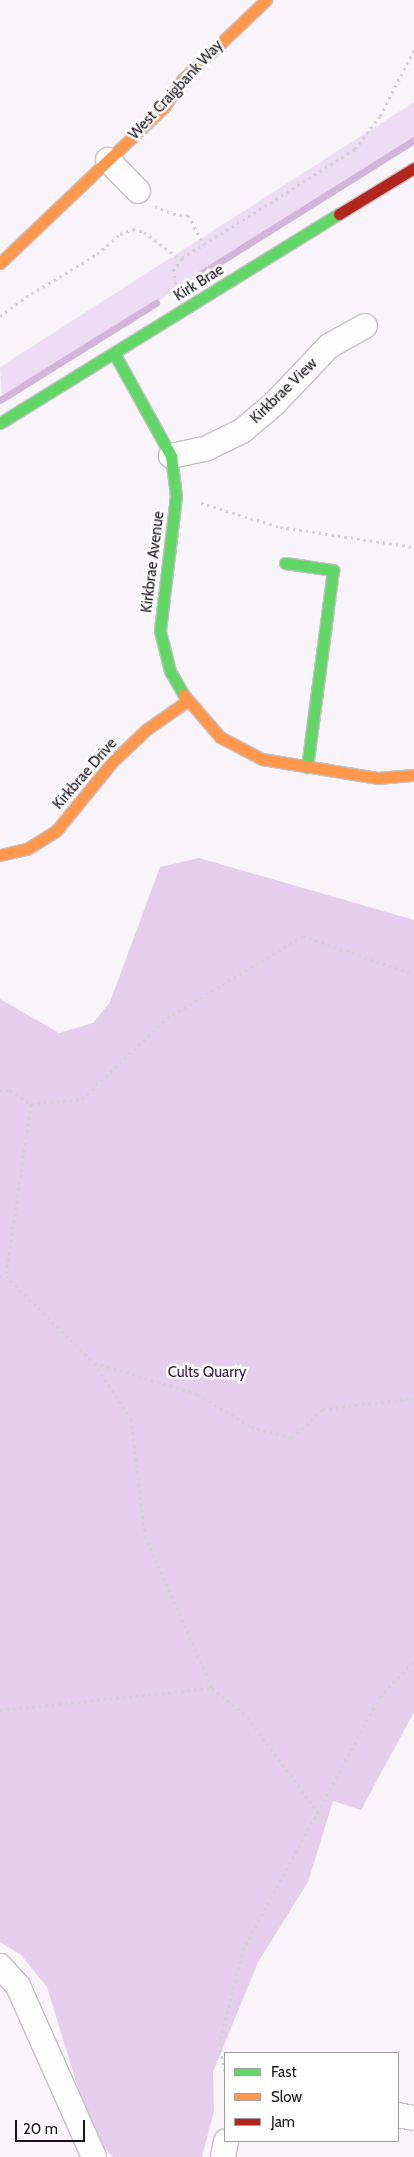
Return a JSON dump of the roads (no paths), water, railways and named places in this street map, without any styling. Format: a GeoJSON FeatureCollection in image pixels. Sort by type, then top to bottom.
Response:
{"type":"FeatureCollection","features":[{"type":"Feature","properties":{"kind":"street","name":"West Craigbank Way"},"geometry":{"type":"LineString","coordinates":[[0,263],[164,107],[182,80],[266,0]]}},
{"type":"Feature","properties":{"kind":"street"},"geometry":{"type":"LineString","coordinates":[[108,160],[138,191]]}},
{"type":"Feature","properties":{"kind":"street","name":"Kirk Brae"},"geometry":{"type":"LineString","coordinates":[[0,423],[414,168]]}},
{"type":"Feature","properties":{"kind":"street","name":"Kirkbrae View"},"geometry":{"type":"LineString","coordinates":[[170,456],[205,448],[242,430],[274,404],[329,346],[364,326]]}},
{"type":"Feature","properties":{"kind":"street","name":"Kirkbrae Avenue"},"geometry":{"type":"LineString","coordinates":[[114,353],[170,456],[176,496],[163,586],[160,631],[170,671],[187,701],[220,738],[240,750],[262,759],[378,778],[414,775]]}},
{"type":"Feature","properties":{"kind":"street"},"geometry":{"type":"LineString","coordinates":[[285,563],[333,570],[307,767]]}},
{"type":"Feature","properties":{"kind":"street","name":"Kirkbrae Drive"},"geometry":{"type":"LineString","coordinates":[[0,855],[27,849],[56,831],[112,762],[147,729],[187,701]]}},
{"type":"Feature","properties":{"kind":"street"},"geometry":{"type":"LineString","coordinates":[[0,1966],[18,1986],[94,2157]]}},
{"type":"Feature","properties":{"kind":"street"},"geometry":{"type":"LineString","coordinates":[[399,2115],[414,2118]]}},
{"type":"Feature","properties":{"kind":"street"},"geometry":{"type":"LineString","coordinates":[[223,2157],[226,2142]]}},
{"type":"Feature","properties":{"kind":"waterway"},"geometry":{"type":"LineString","coordinates":[[202,273],[414,140]]}},
{"type":"Feature","properties":{"kind":"waterway"},"geometry":{"type":"LineString","coordinates":[[0,400],[156,303]]}},
{"type":"Feature","properties":{"kind":"park label","name":"Cults Quarry"},"geometry":{"type":"Point","coordinates":[207,1373]}}]}
